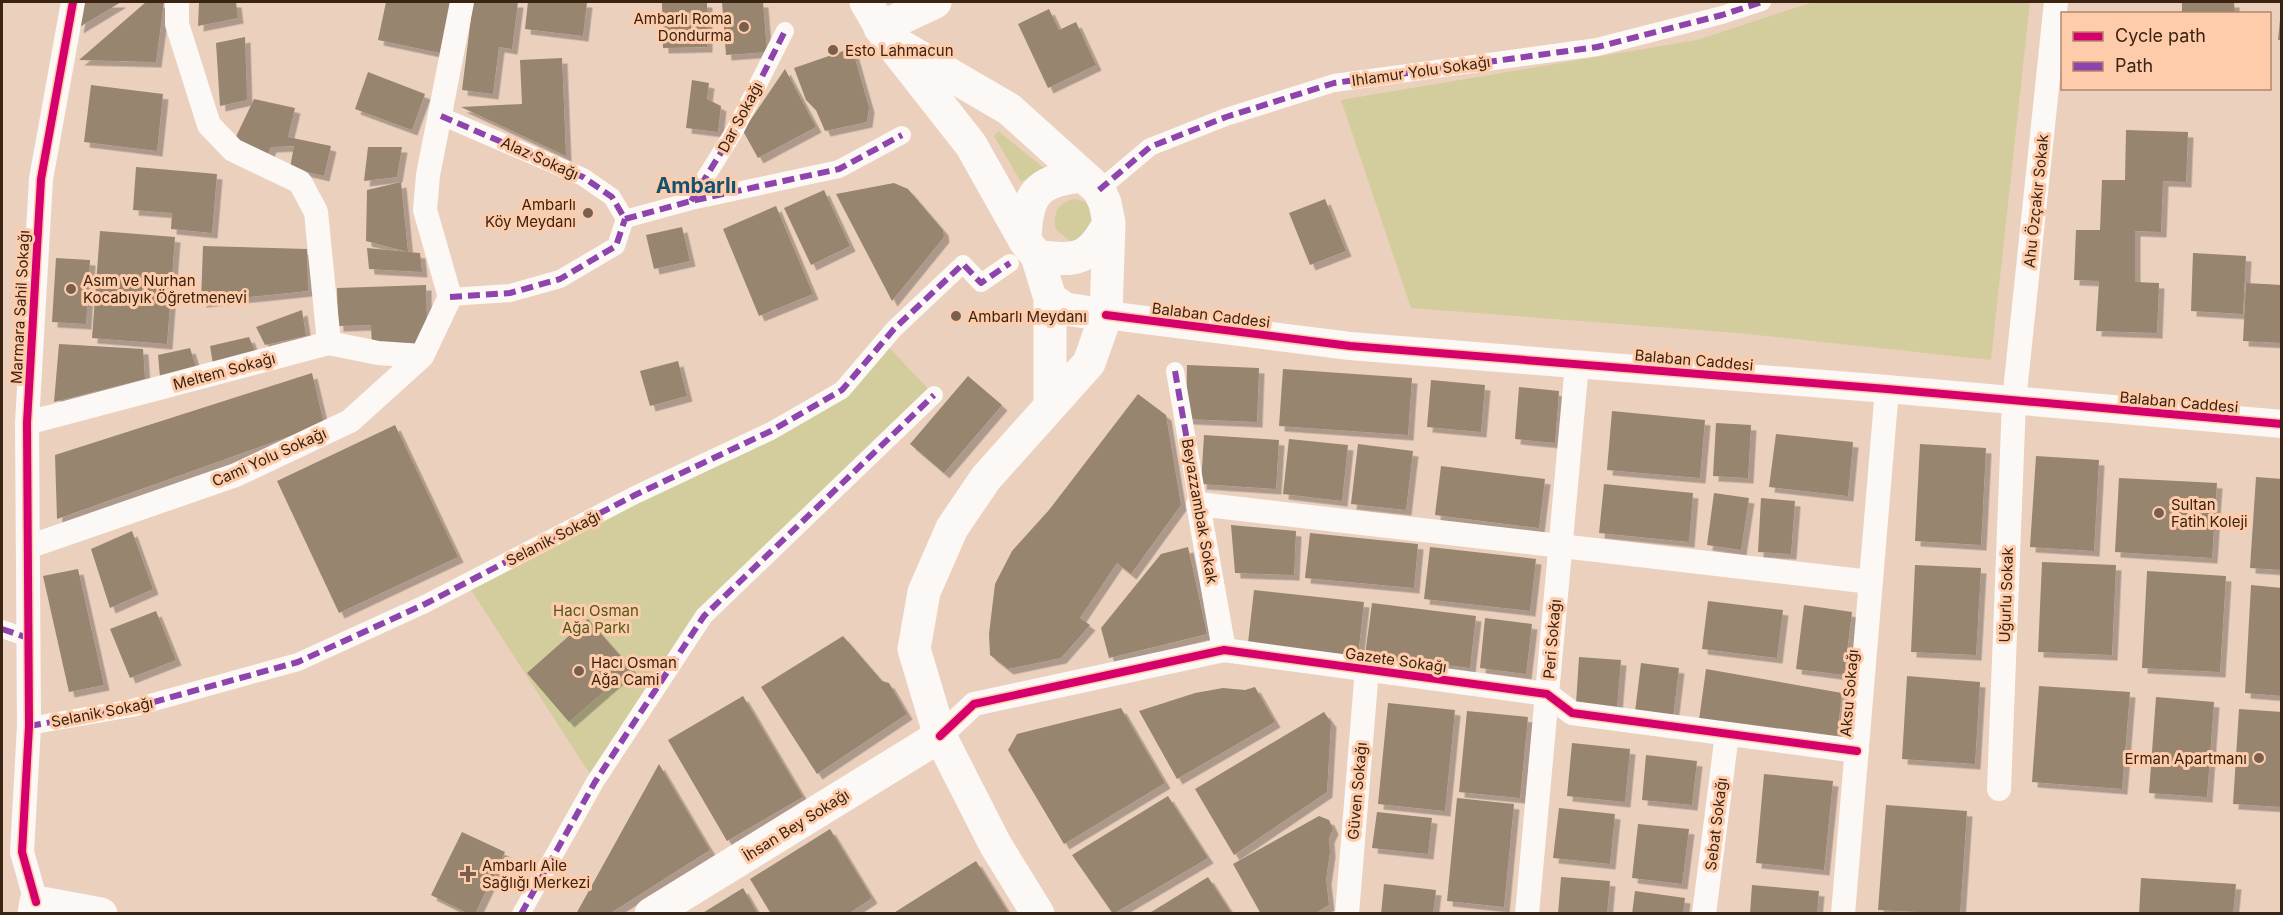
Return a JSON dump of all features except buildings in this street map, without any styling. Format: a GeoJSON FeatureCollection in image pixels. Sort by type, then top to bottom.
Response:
{"type":"FeatureCollection","features":[{"type":"Feature","properties":{"kind":"main road"},"geometry":{"type":"LineString","coordinates":[[878,23],[935,2]]}},
{"type":"Feature","properties":{"kind":"main road"},"geometry":{"type":"LineString","coordinates":[[878,23],[1009,108],[1091,183],[1105,203],[1109,223],[1106,315],[1089,363],[980,486],[952,528],[924,592],[914,649],[940,736],[994,844],[1038,914]]}},
{"type":"Feature","properties":{"kind":"main road"},"geometry":{"type":"LineString","coordinates":[[878,23],[971,145],[1024,253],[1050,298],[1065,309],[1106,315]]}},
{"type":"Feature","properties":{"kind":"main road"},"geometry":{"type":"LineString","coordinates":[[1024,253],[1026,211],[1034,196],[1048,183],[1065,178],[1091,183]]}},
{"type":"Feature","properties":{"kind":"main road"},"geometry":{"type":"LineString","coordinates":[[1024,253],[1078,258],[1089,252],[1101,239],[1109,223]]}},
{"type":"Feature","properties":{"kind":"main road"},"geometry":{"type":"LineString","coordinates":[[1050,298],[1050,405]]}},
{"type":"Feature","properties":{"kind":"main road","name":"İhsan Bey Sokağı"},"geometry":{"type":"LineString","coordinates":[[651,914],[940,736]]}},
{"type":"Feature","properties":{"kind":"main road"},"geometry":{"type":"LineString","coordinates":[[35,908],[101,914]]}},
{"type":"Feature","properties":{"kind":"street","name":"Marmara Sahil Sokağı"},"geometry":{"type":"LineString","coordinates":[[35,908],[22,852],[29,726],[27,423],[41,179],[72,2]]}},
{"type":"Feature","properties":{"kind":"street"},"geometry":{"type":"LineString","coordinates":[[177,2],[177,24],[209,125],[233,150],[300,182],[316,212],[328,343]]}},
{"type":"Feature","properties":{"kind":"street"},"geometry":{"type":"LineString","coordinates":[[422,356],[450,297],[425,210],[428,175],[462,2]]}},
{"type":"Feature","properties":{"kind":"street","name":"Ihlamur Yolu Sokağı"},"geometry":{"type":"LineString","coordinates":[[1091,183],[1150,147],[1226,117],[1334,83],[1597,47],[1722,15],[1762,2]]}},
{"type":"Feature","properties":{"kind":"street","name":"Ahu Özçakır Sokak"},"geometry":{"type":"LineString","coordinates":[[2014,401],[2056,2]]}},
{"type":"Feature","properties":{"kind":"street","name":"Dar Sokağı"},"geometry":{"type":"LineString","coordinates":[[691,201],[735,130],[784,31]]}},
{"type":"Feature","properties":{"kind":"street","name":"Alaz Sokağı"},"geometry":{"type":"LineString","coordinates":[[441,116],[583,177],[612,197],[625,219]]}},
{"type":"Feature","properties":{"kind":"street"},"geometry":{"type":"LineString","coordinates":[[450,297],[510,293],[560,279],[616,246],[625,219],[691,201],[839,169],[902,135]]}},
{"type":"Feature","properties":{"kind":"street","name":"Selanik Sokağı"},"geometry":{"type":"LineString","coordinates":[[29,726],[132,708],[298,662],[425,604],[635,495],[771,431],[842,390],[894,329],[963,264],[981,283],[1024,253]]}},
{"type":"Feature","properties":{"kind":"street","name":"Balaban Caddesi"},"geometry":{"type":"LineString","coordinates":[[1106,315],[1350,346],[1887,389],[2282,424]]}},
{"type":"Feature","properties":{"kind":"street","name":"Meltem Sokağı"},"geometry":{"type":"LineString","coordinates":[[27,423],[328,343],[378,353],[422,356]]}},
{"type":"Feature","properties":{"kind":"street","name":"Cami Yolu Sokağı"},"geometry":{"type":"LineString","coordinates":[[28,547],[117,514],[236,475],[350,421],[422,356]]}},
{"type":"Feature","properties":{"kind":"street","name":"Peri Sokağı"},"geometry":{"type":"LineString","coordinates":[[1527,914],[1577,364]]}},
{"type":"Feature","properties":{"kind":"street","name":"Beyazzambak Sokak"},"geometry":{"type":"LineString","coordinates":[[1175,371],[1224,650]]}},
{"type":"Feature","properties":{"kind":"street","name":"Aksu Sokağı"},"geometry":{"type":"LineString","coordinates":[[1843,914],[1887,389]]}},
{"type":"Feature","properties":{"kind":"street"},"geometry":{"type":"LineString","coordinates":[[521,914],[596,782],[704,616],[934,395]]}},
{"type":"Feature","properties":{"kind":"street","name":"Uğurlu Sokak"},"geometry":{"type":"LineString","coordinates":[[1999,789],[2014,401]]}},
{"type":"Feature","properties":{"kind":"street"},"geometry":{"type":"LineString","coordinates":[[1198,504],[1871,582]]}},
{"type":"Feature","properties":{"kind":"street"},"geometry":{"type":"LineString","coordinates":[[2,629],[28,638]]}},
{"type":"Feature","properties":{"kind":"street","name":"Gazete Sokağı"},"geometry":{"type":"LineString","coordinates":[[940,736],[974,704],[1224,650],[1547,694],[1572,713],[1857,751]]}},
{"type":"Feature","properties":{"kind":"street","name":"Güven Sokağı"},"geometry":{"type":"LineString","coordinates":[[1347,914],[1367,669]]}},
{"type":"Feature","properties":{"kind":"street","name":"Sebat Sokağı"},"geometry":{"type":"LineString","coordinates":[[1704,914],[1727,734]]}},
{"type":"Feature","properties":{"kind":"green space"},"geometry":{"type":"Polygon","coordinates":[[[1813,2],[2030,2],[1991,360],[1737,333],[1411,308],[1341,100],[1697,40],[1813,2]]]}},
{"type":"Feature","properties":{"kind":"green space"},"geometry":{"type":"Polygon","coordinates":[[[998,131],[1044,168],[1021,182],[994,136],[998,131]]]}},
{"type":"Feature","properties":{"kind":"green space"},"geometry":{"type":"Polygon","coordinates":[[[1074,199],[1088,203],[1095,229],[1072,242],[1056,230],[1055,219],[1060,206],[1074,199]]]}},
{"type":"Feature","properties":{"kind":"green space","name":"Hacı Osman Ağa Parkı"},"geometry":{"type":"Polygon","coordinates":[[[883,341],[934,395],[704,616],[595,782],[466,582],[842,390],[883,341]]]}},
{"type":"Feature","properties":{"kind":"marked path"},"geometry":{"type":"LineString","coordinates":[[1099,190],[1150,147],[1226,117],[1334,83],[1597,47],[1722,15],[1762,2]]}},
{"type":"Feature","properties":{"kind":"marked path"},"geometry":{"type":"LineString","coordinates":[[691,201],[735,130],[785,31]]}},
{"type":"Feature","properties":{"kind":"marked path"},"geometry":{"type":"LineString","coordinates":[[441,116],[583,177],[612,197],[625,219]]}},
{"type":"Feature","properties":{"kind":"marked path"},"geometry":{"type":"LineString","coordinates":[[625,219],[691,201],[839,169],[902,135]]}},
{"type":"Feature","properties":{"kind":"marked path"},"geometry":{"type":"LineString","coordinates":[[450,297],[510,293],[560,279],[616,246],[625,219]]}},
{"type":"Feature","properties":{"kind":"marked path"},"geometry":{"type":"LineString","coordinates":[[29,726],[132,708],[298,662],[425,604],[635,495],[771,431],[842,390],[894,329],[963,264],[981,283],[1010,263]]}},
{"type":"Feature","properties":{"kind":"marked path"},"geometry":{"type":"LineString","coordinates":[[1175,371],[1198,504]]}},
{"type":"Feature","properties":{"kind":"marked path"},"geometry":{"type":"LineString","coordinates":[[521,914],[595,782],[704,616],[934,395]]}},
{"type":"Feature","properties":{"kind":"marked path"},"geometry":{"type":"LineString","coordinates":[[2,629],[28,638]]}},
{"type":"Feature","properties":{"kind":"cycle path"},"geometry":{"type":"LineString","coordinates":[[36,902],[22,852],[29,726],[27,423],[41,179],[73,2]]}},
{"type":"Feature","properties":{"kind":"cycle path"},"geometry":{"type":"LineString","coordinates":[[1106,315],[1350,346],[1887,389],[2282,424]]}},
{"type":"Feature","properties":{"kind":"cycle path"},"geometry":{"type":"LineString","coordinates":[[940,736],[974,704],[1224,650],[1547,694],[1572,713],[1857,751]]}},
{"type":"Feature","properties":{"kind":"place","name":"Ambarlı Roma Dondurma"},"geometry":{"type":"Point","coordinates":[744,27]}},
{"type":"Feature","properties":{"kind":"place","name":"Esto Lahmacun"},"geometry":{"type":"Point","coordinates":[833,50]}},
{"type":"Feature","properties":{"kind":"place","name":"Ambarlı Köy Meydanı"},"geometry":{"type":"Point","coordinates":[588,213]}},
{"type":"Feature","properties":{"kind":"place","name":"Asım ve Nurhan Kocabıyık Öğretmenevi"},"geometry":{"type":"Point","coordinates":[71,289]}},
{"type":"Feature","properties":{"kind":"place","name":"Ambarlı Meydanı"},"geometry":{"type":"Point","coordinates":[956,316]}},
{"type":"Feature","properties":{"kind":"place","name":"Sultan Fatih Koleji"},"geometry":{"type":"Point","coordinates":[2159,513]}},
{"type":"Feature","properties":{"kind":"place","name":"Hacı Osman Ağa Cami"},"geometry":{"type":"Point","coordinates":[579,671]}},
{"type":"Feature","properties":{"kind":"place","name":"Erman Apartmanı"},"geometry":{"type":"Point","coordinates":[2259,758]}},
{"type":"Feature","properties":{"kind":"place","name":"Ambarlı Aile Sağlığı Merkezi"},"geometry":{"type":"Point","coordinates":[468,874]}},
{"type":"Feature","properties":{"kind":"district","name":"Ambarlı"},"geometry":{"type":"Point","coordinates":[696,185]}}]}
